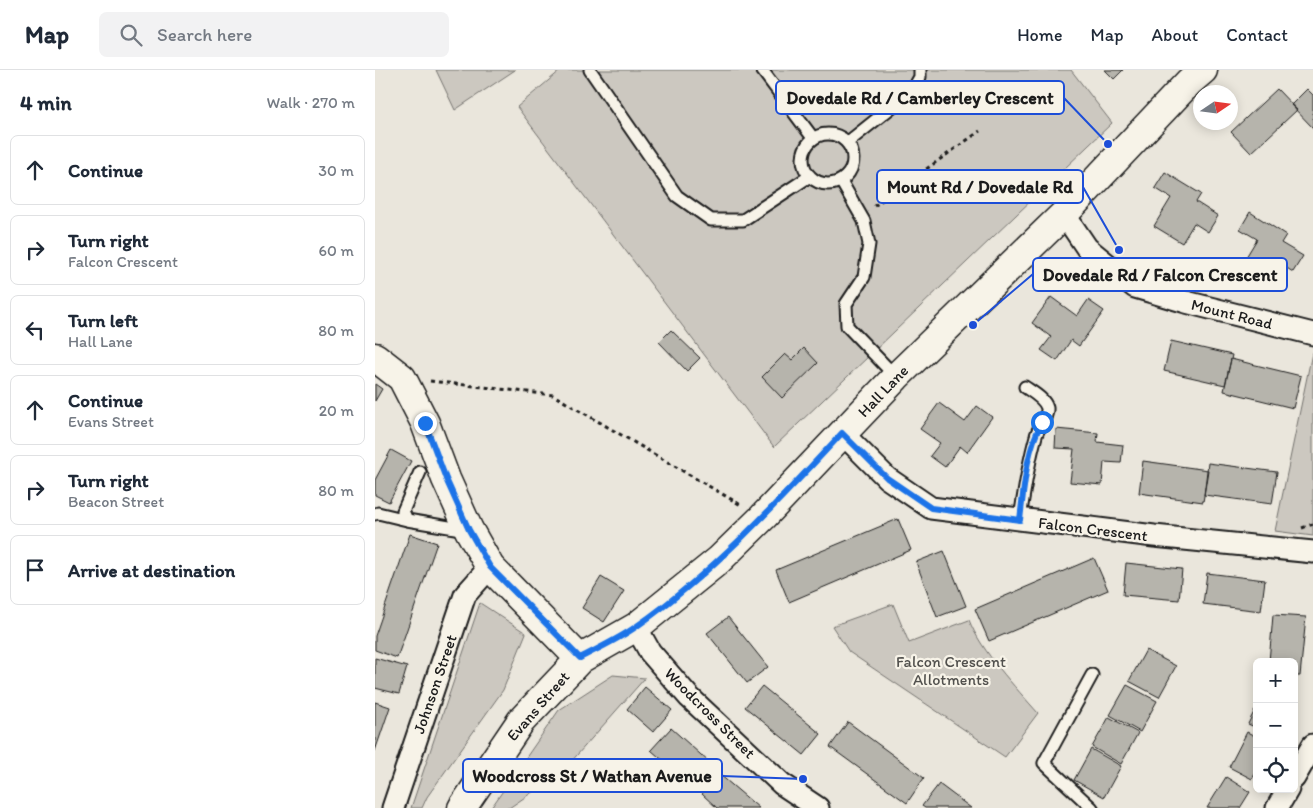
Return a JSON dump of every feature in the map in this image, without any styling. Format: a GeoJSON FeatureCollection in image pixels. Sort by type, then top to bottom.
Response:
{"type":"FeatureCollection","features":[{"type":"Feature","properties":{"kind":"street","name":"Hall Lane"},"geometry":{"type":"LineString","coordinates":[[636,627],[719,560],[763,517],[896,377],[1064,214],[1189,82],[1203,70]]}},
{"type":"Feature","properties":{"kind":"street","name":"Mount Road"},"geometry":{"type":"LineString","coordinates":[[1064,214],[1087,248],[1135,286],[1186,302],[1313,334]]}},
{"type":"Feature","properties":{"kind":"street"},"geometry":{"type":"LineString","coordinates":[[375,357],[402,378],[425,423],[446,479],[469,530],[490,567],[580,658]]}},
{"type":"Feature","properties":{"kind":"street","name":"Falcon Crescent"},"geometry":{"type":"LineString","coordinates":[[842,433],[887,478],[931,508],[1154,536],[1313,552]]}},
{"type":"Feature","properties":{"kind":"street","name":"Johnson Street"},"geometry":{"type":"LineString","coordinates":[[393,808],[465,595],[490,567]]}},
{"type":"Feature","properties":{"kind":"street","name":"Evans Street"},"geometry":{"type":"LineString","coordinates":[[462,808],[521,721],[580,658],[636,627]]}},
{"type":"Feature","properties":{"kind":"street","name":"Woodcross Street"},"geometry":{"type":"LineString","coordinates":[[636,627],[650,652],[689,697],[783,784],[818,808]]}},
{"type":"Feature","properties":{"kind":"street"},"geometry":{"type":"LineString","coordinates":[[1298,771],[1313,745]]}},
{"type":"Feature","properties":{"kind":"street"},"geometry":{"type":"LineString","coordinates":[[1277,808],[1286,793]]}},
{"type":"Feature","properties":{"kind":"lane"},"geometry":{"type":"LineString","coordinates":[[590,70],[677,196],[711,220],[743,220],[810,176]]}},
{"type":"Feature","properties":{"kind":"lane"},"geometry":{"type":"LineString","coordinates":[[763,70],[813,138]]}},
{"type":"Feature","properties":{"kind":"lane"},"geometry":{"type":"LineString","coordinates":[[848,142],[912,91],[920,77],[920,70]]}},
{"type":"Feature","properties":{"kind":"lane"},"geometry":{"type":"LineString","coordinates":[[820,134],[835,134],[848,142],[854,158],[853,167],[848,174],[834,184],[825,184],[810,176],[805,169],[803,161],[807,144],[813,138],[820,134]]}},
{"type":"Feature","properties":{"kind":"lane"},"geometry":{"type":"LineString","coordinates":[[841,180],[864,221],[869,244],[864,277],[846,304],[847,326],[896,377]]}},
{"type":"Feature","properties":{"kind":"lane"},"geometry":{"type":"LineString","coordinates":[[1020,520],[1025,474],[1036,433],[1047,414],[1045,402],[1025,387]]}},
{"type":"Feature","properties":{"kind":"lane"},"geometry":{"type":"LineString","coordinates":[[407,520],[403,511],[420,472]]}},
{"type":"Feature","properties":{"kind":"lane"},"geometry":{"type":"LineString","coordinates":[[375,514],[469,530]]}},
{"type":"Feature","properties":{"kind":"lane"},"geometry":{"type":"LineString","coordinates":[[1092,675],[1045,763],[1092,808]]}},
{"type":"Feature","properties":{"kind":"path"},"geometry":{"type":"LineString","coordinates":[[861,215],[980,131]]}},
{"type":"Feature","properties":{"kind":"path"},"geometry":{"type":"LineString","coordinates":[[402,378],[553,395],[763,517]]}},
{"type":"Feature","properties":{"kind":"green space"},"geometry":{"type":"Polygon","coordinates":[[[436,70],[515,70],[455,110],[436,70]]]}},
{"type":"Feature","properties":{"kind":"green space"},"geometry":{"type":"Polygon","coordinates":[[[561,70],[1071,70],[1112,123],[774,447],[517,107],[561,70]]]}},
{"type":"Feature","properties":{"kind":"green space"},"geometry":{"type":"Polygon","coordinates":[[[1313,353],[1313,536],[1275,531],[1313,353]]]}},
{"type":"Feature","properties":{"kind":"green space"},"geometry":{"type":"Polygon","coordinates":[[[480,603],[526,633],[503,690],[427,797],[422,808],[411,808],[480,603]]]}},
{"type":"Feature","properties":{"kind":"green space","name":"Falcon Crescent Allotments"},"geometry":{"type":"Polygon","coordinates":[[[893,604],[909,643],[969,620],[990,656],[1038,713],[1005,757],[849,652],[832,626],[893,604]]]}},
{"type":"Feature","properties":{"kind":"green space"},"geometry":{"type":"Polygon","coordinates":[[[613,675],[645,678],[562,772],[509,808],[491,808],[559,710],[613,675]]]}},
{"type":"Feature","properties":{"kind":"building"},"geometry":{"type":"Polygon","coordinates":[[[1105,70],[1123,70],[1114,79],[1105,70]]]}},
{"type":"Feature","properties":{"kind":"building"},"geometry":{"type":"Polygon","coordinates":[[[1277,89],[1297,110],[1251,153],[1231,132],[1238,130],[1238,125],[1277,89]]]}},
{"type":"Feature","properties":{"kind":"building"},"geometry":{"type":"Polygon","coordinates":[[[1307,89],[1313,95],[1313,128],[1291,105],[1307,89]]]}},
{"type":"Feature","properties":{"kind":"building"},"geometry":{"type":"Polygon","coordinates":[[[1165,172],[1201,194],[1196,202],[1218,216],[1208,232],[1194,223],[1182,243],[1154,226],[1171,198],[1155,188],[1165,172]]]}},
{"type":"Feature","properties":{"kind":"building"},"geometry":{"type":"Polygon","coordinates":[[[1250,212],[1286,235],[1281,243],[1303,256],[1293,272],[1279,263],[1267,283],[1240,267],[1257,239],[1240,229],[1250,212]]]}},
{"type":"Feature","properties":{"kind":"building"},"geometry":{"type":"Polygon","coordinates":[[[1051,297],[1077,316],[1088,300],[1104,311],[1079,346],[1071,340],[1057,361],[1041,350],[1051,337],[1032,323],[1051,297]]]}},
{"type":"Feature","properties":{"kind":"building"},"geometry":{"type":"Polygon","coordinates":[[[671,330],[700,358],[687,371],[659,342],[671,330]]]}},
{"type":"Feature","properties":{"kind":"building"},"geometry":{"type":"Polygon","coordinates":[[[1171,341],[1232,355],[1225,385],[1164,371],[1171,341]]]}},
{"type":"Feature","properties":{"kind":"building"},"geometry":{"type":"Polygon","coordinates":[[[804,348],[818,363],[782,398],[762,377],[785,354],[792,360],[804,348]]]}},
{"type":"Feature","properties":{"kind":"building"},"geometry":{"type":"Polygon","coordinates":[[[1231,359],[1301,376],[1293,408],[1224,391],[1231,359]]]}},
{"type":"Feature","properties":{"kind":"building"},"geometry":{"type":"Polygon","coordinates":[[[375,384],[382,389],[375,401],[375,384]]]}},
{"type":"Feature","properties":{"kind":"building"},"geometry":{"type":"Polygon","coordinates":[[[939,403],[965,422],[977,406],[992,417],[967,452],[960,446],[945,467],[930,456],[940,443],[920,429],[939,403]]]}},
{"type":"Feature","properties":{"kind":"building"},"geometry":{"type":"Polygon","coordinates":[[[1056,429],[1098,433],[1097,442],[1123,445],[1121,463],[1104,462],[1102,485],[1070,482],[1074,449],[1055,448],[1056,429]]]}},
{"type":"Feature","properties":{"kind":"building"},"geometry":{"type":"Polygon","coordinates":[[[391,450],[411,461],[389,502],[375,495],[375,480],[391,450]]]}},
{"type":"Feature","properties":{"kind":"building"},"geometry":{"type":"Polygon","coordinates":[[[1143,461],[1208,470],[1203,502],[1139,493],[1143,461]]]}},
{"type":"Feature","properties":{"kind":"building"},"geometry":{"type":"Polygon","coordinates":[[[1208,463],[1277,472],[1272,504],[1204,495],[1208,463]]]}},
{"type":"Feature","properties":{"kind":"building"},"geometry":{"type":"Polygon","coordinates":[[[898,519],[911,550],[789,602],[776,570],[898,519]]]}},
{"type":"Feature","properties":{"kind":"building"},"geometry":{"type":"Polygon","coordinates":[[[410,534],[437,543],[397,658],[375,650],[375,636],[410,534]]]}},
{"type":"Feature","properties":{"kind":"building"},"geometry":{"type":"Polygon","coordinates":[[[944,551],[966,606],[937,617],[916,562],[944,551]]]}},
{"type":"Feature","properties":{"kind":"building"},"geometry":{"type":"Polygon","coordinates":[[[1094,558],[1108,590],[989,641],[975,609],[1094,558]]]}},
{"type":"Feature","properties":{"kind":"building"},"geometry":{"type":"Polygon","coordinates":[[[1126,563],[1182,569],[1179,600],[1123,595],[1126,563]]]}},
{"type":"Feature","properties":{"kind":"building"},"geometry":{"type":"Polygon","coordinates":[[[1207,573],[1265,580],[1261,611],[1203,604],[1207,573]]]}},
{"type":"Feature","properties":{"kind":"building"},"geometry":{"type":"Polygon","coordinates":[[[601,577],[624,591],[604,622],[582,608],[601,577]]]}},
{"type":"Feature","properties":{"kind":"building"},"geometry":{"type":"Polygon","coordinates":[[[1273,615],[1306,617],[1300,676],[1298,676],[1298,658],[1269,658],[1273,615]]]}},
{"type":"Feature","properties":{"kind":"building"},"geometry":{"type":"Polygon","coordinates":[[[728,617],[768,667],[747,683],[707,633],[728,617]]]}},
{"type":"Feature","properties":{"kind":"building"},"geometry":{"type":"Polygon","coordinates":[[[1146,650],[1176,666],[1159,697],[1129,681],[1146,650]]]}},
{"type":"Feature","properties":{"kind":"building"},"geometry":{"type":"Polygon","coordinates":[[[375,658],[407,667],[399,694],[375,688],[375,658]]]}},
{"type":"Feature","properties":{"kind":"building"},"geometry":{"type":"Polygon","coordinates":[[[1127,685],[1157,701],[1140,732],[1110,715],[1127,685]]]}},
{"type":"Feature","properties":{"kind":"building"},"geometry":{"type":"Polygon","coordinates":[[[762,686],[821,734],[804,755],[745,707],[762,686]]]}},
{"type":"Feature","properties":{"kind":"building"},"geometry":{"type":"Polygon","coordinates":[[[645,687],[672,710],[653,732],[627,709],[645,687]]]}},
{"type":"Feature","properties":{"kind":"building"},"geometry":{"type":"Polygon","coordinates":[[[375,702],[390,707],[375,751],[375,702]]]}},
{"type":"Feature","properties":{"kind":"building"},"geometry":{"type":"Polygon","coordinates":[[[1253,714],[1253,726],[1248,724],[1253,714]]]}},
{"type":"Feature","properties":{"kind":"building"},"geometry":{"type":"Polygon","coordinates":[[[1109,717],[1138,733],[1121,764],[1092,747],[1109,717]]]}},
{"type":"Feature","properties":{"kind":"building"},"geometry":{"type":"Polygon","coordinates":[[[848,722],[924,778],[907,803],[830,747],[848,722]]]}},
{"type":"Feature","properties":{"kind":"building"},"geometry":{"type":"Polygon","coordinates":[[[671,728],[710,763],[691,785],[651,750],[671,728]]]}},
{"type":"Feature","properties":{"kind":"building"},"geometry":{"type":"Polygon","coordinates":[[[1247,732],[1253,735],[1252,779],[1229,767],[1247,732]]]}},
{"type":"Feature","properties":{"kind":"building"},"geometry":{"type":"Polygon","coordinates":[[[1091,749],[1121,766],[1104,797],[1074,780],[1091,749]]]}},
{"type":"Feature","properties":{"kind":"building"},"geometry":{"type":"Polygon","coordinates":[[[719,774],[759,808],[717,808],[702,794],[719,774]]]}},
{"type":"Feature","properties":{"kind":"building"},"geometry":{"type":"Polygon","coordinates":[[[1226,777],[1250,792],[1240,808],[1207,808],[1226,777]]]}},
{"type":"Feature","properties":{"kind":"building"},"geometry":{"type":"Polygon","coordinates":[[[939,784],[971,808],[925,808],[922,806],[939,784]]]}},
{"type":"Feature","properties":{"kind":"place","name":"Dovedale Rd / Camberley Crescent"},"geometry":{"type":"Point","coordinates":[1108,144]}},
{"type":"Feature","properties":{"kind":"place","name":"Mount Rd / Dovedale Rd"},"geometry":{"type":"Point","coordinates":[1119,250]}},
{"type":"Feature","properties":{"kind":"place","name":"Dovedale Rd / Falcon Crescent"},"geometry":{"type":"Point","coordinates":[973,325]}},
{"type":"Feature","properties":{"kind":"place","name":"Woodcross St / Wathan Avenue"},"geometry":{"type":"Point","coordinates":[803,779]}},
{"type":"Feature","properties":{"kind":"route"},"geometry":{"type":"LineString","coordinates":[[425,423],[446,479],[469,530],[490,567],[580,658],[636,627],[719,560],[763,517],[842,433],[887,478],[931,508],[1020,520],[1025,474],[1036,433],[1042,422]]}}]}
